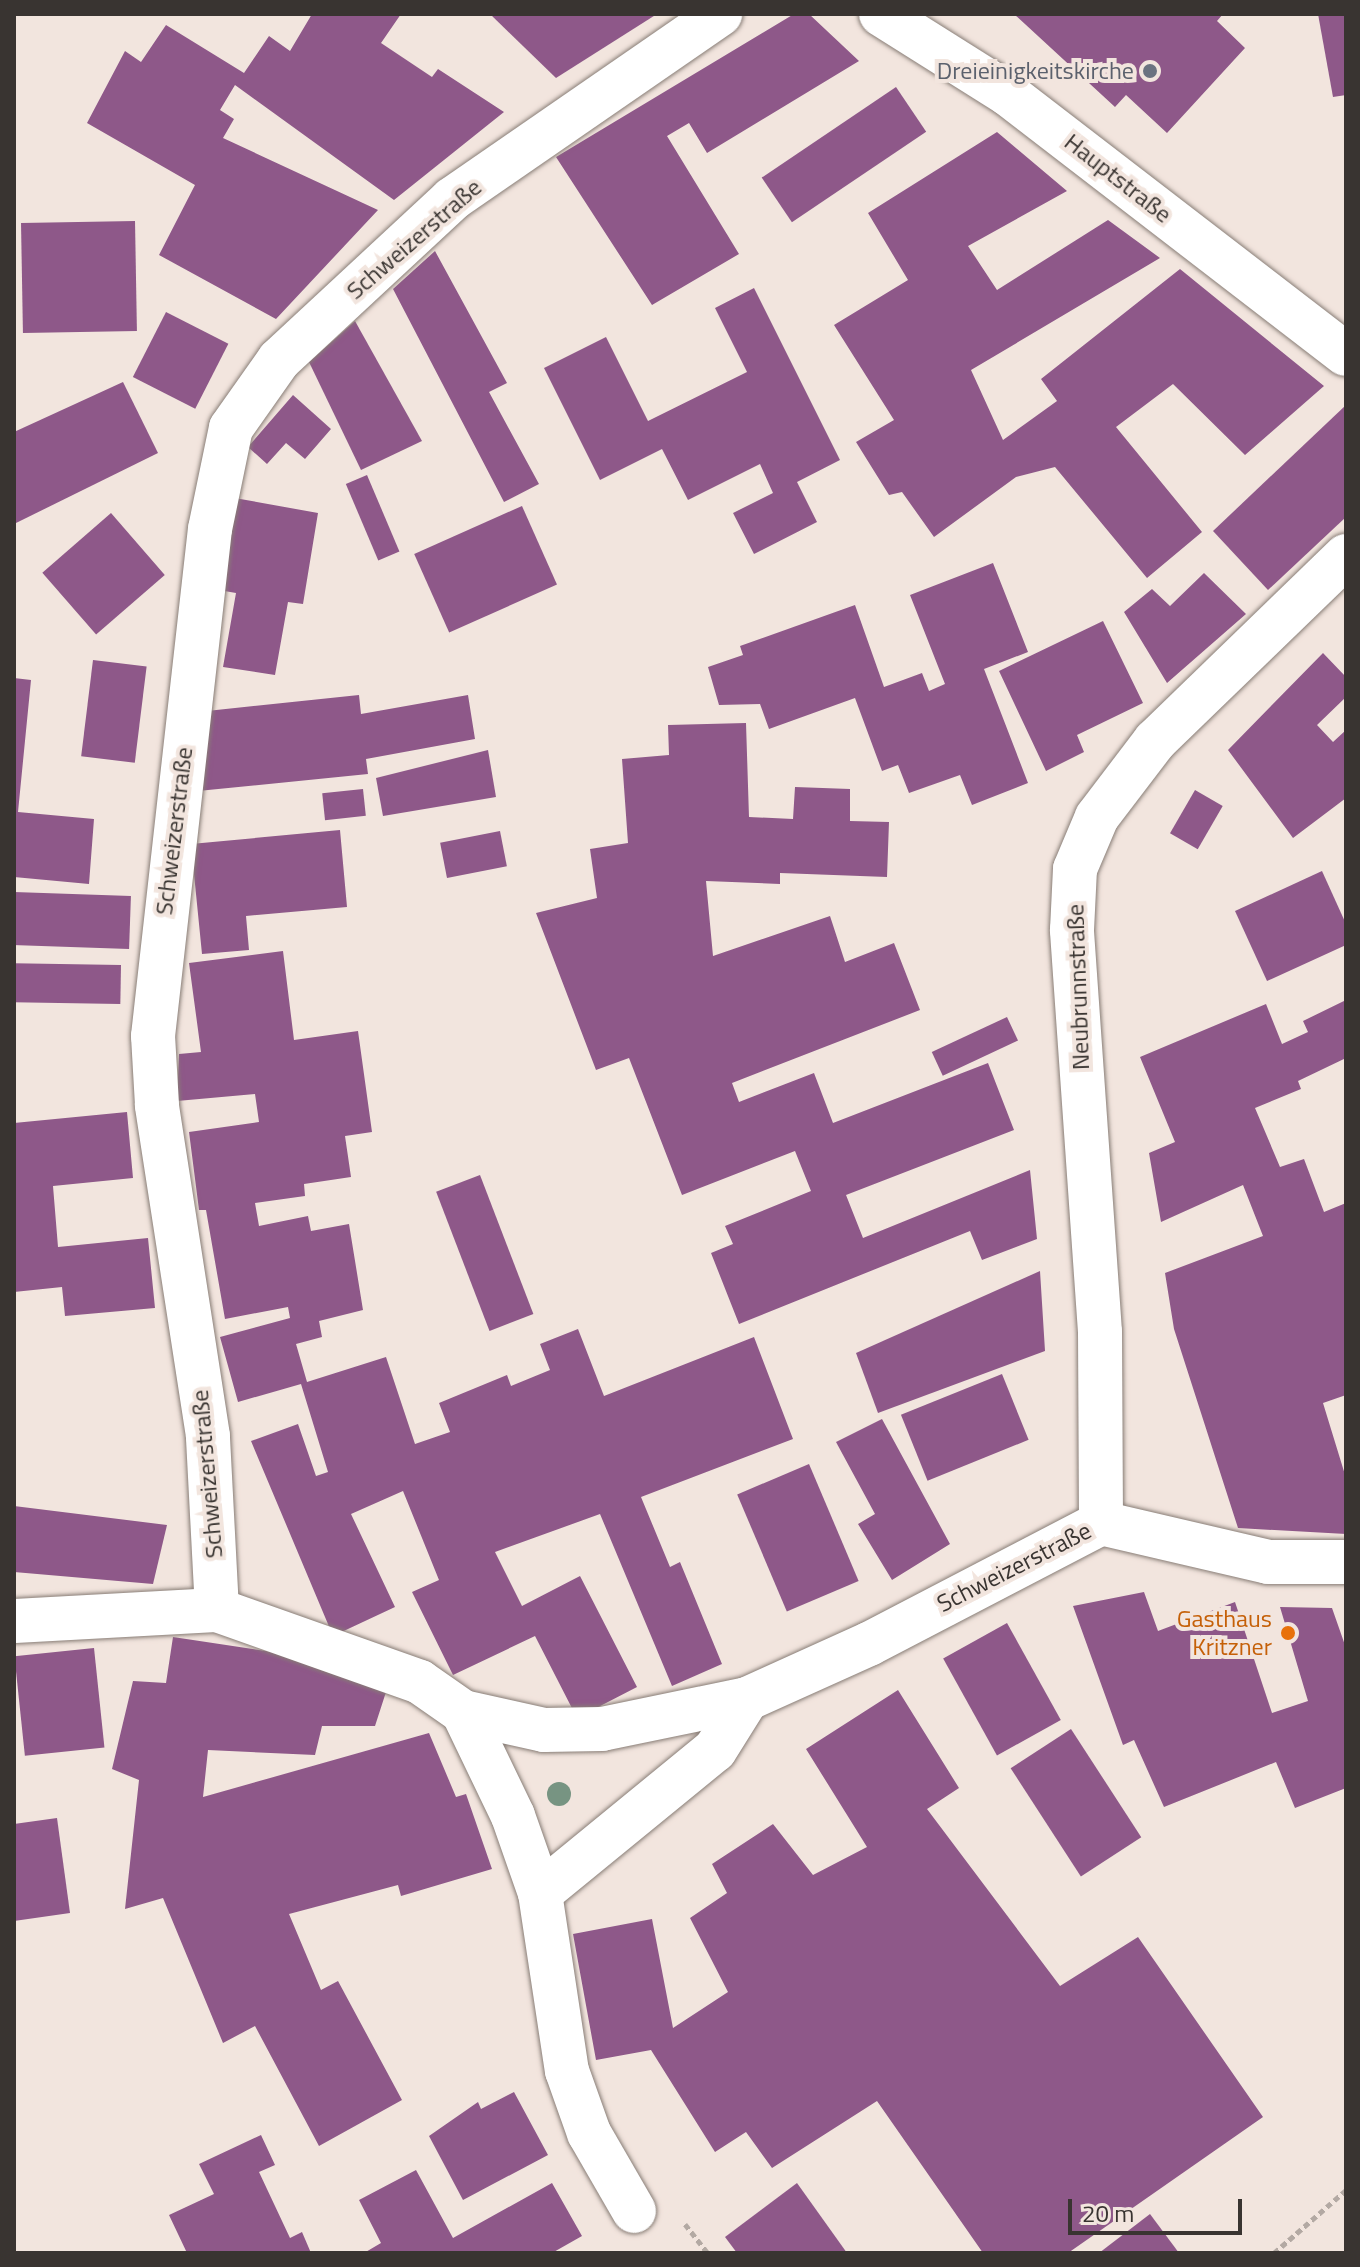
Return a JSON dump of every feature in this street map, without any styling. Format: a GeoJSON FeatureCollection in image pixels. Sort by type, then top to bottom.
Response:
{"type":"FeatureCollection","features":[{"type":"Feature","properties":{"kind":"street","name":"Schweizerstraße"},"geometry":{"type":"LineString","coordinates":[[720,14],[452,199],[279,360],[231,428],[210,529],[153,1036],[157,1105],[208,1436],[217,1610],[420,1682],[463,1712],[544,1730],[602,1729],[747,1699],[869,1644],[1029,1555],[1101,1523],[1268,1562],[1346,1562]]}},
{"type":"Feature","properties":{"kind":"street","name":"Hauptstraße"},"geometry":{"type":"LineString","coordinates":[[881,14],[1008,94],[1346,354]]}},
{"type":"Feature","properties":{"kind":"street","name":"Neubrunnstraße"},"geometry":{"type":"LineString","coordinates":[[1101,1523],[1100,1332],[1073,946],[1075,869],[1097,817],[1155,741],[1346,556]]}},
{"type":"Feature","properties":{"kind":"street"},"geometry":{"type":"LineString","coordinates":[[14,1621],[217,1610]]}},
{"type":"Feature","properties":{"kind":"street"},"geometry":{"type":"LineString","coordinates":[[540,1893],[715,1750],[747,1699]]}},
{"type":"Feature","properties":{"kind":"street","name":"Schweizerstraße"},"geometry":{"type":"LineString","coordinates":[[463,1712],[513,1816],[540,1893],[567,2071],[589,2133],[634,2211]]}},
{"type":"Feature","properties":{"kind":"path"},"geometry":{"type":"LineString","coordinates":[[1274,2253],[1346,2190]]}},
{"type":"Feature","properties":{"kind":"building"},"geometry":{"type":"Polygon","coordinates":[[[312,14],[401,14],[381,43],[432,77],[438,69],[504,112],[394,200],[235,85],[220,110],[234,119],[223,138],[378,210],[276,319],[159,255],[195,185],[87,123],[125,51],[141,62],[166,25],[244,73],[269,36],[290,51],[312,14]]]}},
{"type":"Feature","properties":{"kind":"building"},"geometry":{"type":"Polygon","coordinates":[[[490,14],[657,14],[556,78],[490,14]]]}},
{"type":"Feature","properties":{"kind":"building"},"geometry":{"type":"Polygon","coordinates":[[[794,14],[809,14],[859,61],[707,153],[689,123],[667,136],[739,254],[652,305],[556,157],[794,14]]]}},
{"type":"Feature","properties":{"kind":"building","name":"Dreieinigkeitskirche"},"geometry":{"type":"Polygon","coordinates":[[[1014,14],[1223,14],[1217,21],[1245,48],[1167,133],[1126,95],[1115,107],[1014,14]]]}},
{"type":"Feature","properties":{"kind":"building"},"geometry":{"type":"Polygon","coordinates":[[[1318,14],[1346,14],[1346,95],[1333,97],[1318,14]]]}},
{"type":"Feature","properties":{"kind":"building"},"geometry":{"type":"Polygon","coordinates":[[[896,87],[926,132],[792,222],[762,178],[896,87]]]}},
{"type":"Feature","properties":{"kind":"building"},"geometry":{"type":"Polygon","coordinates":[[[997,132],[1067,191],[968,246],[997,290],[1108,220],[1160,258],[971,370],[1003,440],[1057,401],[1041,379],[1180,269],[1324,386],[1245,455],[1173,384],[1116,427],[1202,532],[1147,578],[1055,467],[1016,477],[934,537],[902,492],[889,495],[856,442],[894,420],[834,325],[908,280],[868,213],[997,132]]]}},
{"type":"Feature","properties":{"kind":"building"},"geometry":{"type":"Polygon","coordinates":[[[135,221],[137,331],[23,333],[21,223],[135,221]]]}},
{"type":"Feature","properties":{"kind":"building"},"geometry":{"type":"Polygon","coordinates":[[[435,251],[507,383],[489,392],[539,484],[504,502],[393,289],[435,251]]]}},
{"type":"Feature","properties":{"kind":"building"},"geometry":{"type":"Polygon","coordinates":[[[754,288],[840,460],[797,482],[817,522],[754,554],[733,513],[773,493],[760,464],[688,500],[662,449],[600,480],[544,368],[606,337],[648,421],[747,372],[715,308],[754,288]]]}},
{"type":"Feature","properties":{"kind":"building"},"geometry":{"type":"Polygon","coordinates":[[[166,312],[228,344],[195,409],[133,377],[166,312]]]}},
{"type":"Feature","properties":{"kind":"building"},"geometry":{"type":"Polygon","coordinates":[[[355,321],[422,441],[361,470],[309,362],[355,321]]]}},
{"type":"Feature","properties":{"kind":"building"},"geometry":{"type":"Polygon","coordinates":[[[123,382],[158,453],[14,524],[14,432],[123,382]]]}},
{"type":"Feature","properties":{"kind":"building"},"geometry":{"type":"Polygon","coordinates":[[[293,395],[331,429],[305,459],[286,443],[267,464],[248,447],[293,395]]]}},
{"type":"Feature","properties":{"kind":"building"},"geometry":{"type":"Polygon","coordinates":[[[1346,405],[1346,517],[1268,590],[1213,531],[1346,405]]]}},
{"type":"Feature","properties":{"kind":"building"},"geometry":{"type":"Polygon","coordinates":[[[367,475],[399,551],[378,560],[346,484],[367,475]]]}},
{"type":"Feature","properties":{"kind":"building"},"geometry":{"type":"Polygon","coordinates":[[[229,497],[318,513],[303,604],[288,602],[275,675],[223,667],[236,593],[213,589],[229,497]]]}},
{"type":"Feature","properties":{"kind":"building"},"geometry":{"type":"Polygon","coordinates":[[[522,506],[557,585],[449,633],[414,554],[522,506]]]}},
{"type":"Feature","properties":{"kind":"building"},"geometry":{"type":"Polygon","coordinates":[[[111,513],[165,575],[96,635],[42,573],[111,513]]]}},
{"type":"Feature","properties":{"kind":"building"},"geometry":{"type":"Polygon","coordinates":[[[993,563],[1028,652],[984,669],[1028,783],[972,805],[960,775],[909,793],[898,765],[882,771],[855,698],[769,729],[760,704],[719,705],[708,667],[743,655],[740,646],[855,605],[884,687],[922,673],[929,691],[945,684],[910,595],[993,563]]]}},
{"type":"Feature","properties":{"kind":"building"},"geometry":{"type":"Polygon","coordinates":[[[1204,573],[1246,614],[1167,683],[1124,612],[1152,589],[1170,606],[1204,573]]]}},
{"type":"Feature","properties":{"kind":"building"},"geometry":{"type":"Polygon","coordinates":[[[1103,621],[1143,703],[1077,735],[1084,752],[1046,771],[999,671],[1103,621]]]}},
{"type":"Feature","properties":{"kind":"building"},"geometry":{"type":"Polygon","coordinates":[[[1323,653],[1346,677],[1346,697],[1317,725],[1333,742],[1346,730],[1346,798],[1293,838],[1228,750],[1323,653]]]}},
{"type":"Feature","properties":{"kind":"building"},"geometry":{"type":"Polygon","coordinates":[[[93,660],[147,667],[135,763],[81,756],[93,660]]]}},
{"type":"Feature","properties":{"kind":"building"},"geometry":{"type":"Polygon","coordinates":[[[14,678],[31,680],[18,812],[94,819],[89,884],[14,877],[14,678]]]}},
{"type":"Feature","properties":{"kind":"building"},"geometry":{"type":"Polygon","coordinates":[[[359,695],[361,714],[468,695],[475,739],[366,759],[368,774],[198,791],[207,711],[359,695]]]}},
{"type":"Feature","properties":{"kind":"building"},"geometry":{"type":"Polygon","coordinates":[[[746,723],[749,817],[793,819],[795,787],[850,789],[850,821],[889,822],[887,877],[780,873],[780,884],[706,881],[713,956],[830,916],[845,962],[894,943],[920,1010],[732,1083],[739,1102],[814,1073],[833,1123],[988,1063],[1014,1130],[846,1195],[863,1238],[1030,1170],[1037,1239],[982,1260],[970,1231],[739,1324],[711,1253],[733,1244],[725,1226],[811,1191],[795,1151],[682,1195],[629,1058],[596,1070],[536,913],[597,898],[590,849],[628,843],[622,759],[669,755],[668,725],[746,723]]]}},
{"type":"Feature","properties":{"kind":"building"},"geometry":{"type":"Polygon","coordinates":[[[488,750],[496,797],[383,816],[376,778],[488,750]]]}},
{"type":"Feature","properties":{"kind":"building"},"geometry":{"type":"Polygon","coordinates":[[[363,789],[366,816],[325,820],[322,793],[363,789]]]}},
{"type":"Feature","properties":{"kind":"building"},"geometry":{"type":"Polygon","coordinates":[[[1195,790],[1223,806],[1198,849],[1170,833],[1195,790]]]}},
{"type":"Feature","properties":{"kind":"building"},"geometry":{"type":"Polygon","coordinates":[[[340,830],[347,907],[246,916],[249,950],[202,954],[191,844],[340,830]]]}},
{"type":"Feature","properties":{"kind":"building"},"geometry":{"type":"Polygon","coordinates":[[[500,831],[507,866],[447,878],[440,843],[500,831]]]}},
{"type":"Feature","properties":{"kind":"building"},"geometry":{"type":"Polygon","coordinates":[[[1322,871],[1346,924],[1346,945],[1267,981],[1235,911],[1322,871]]]}},
{"type":"Feature","properties":{"kind":"building"},"geometry":{"type":"Polygon","coordinates":[[[14,892],[131,896],[129,949],[14,945],[14,892]]]}},
{"type":"Feature","properties":{"kind":"building"},"geometry":{"type":"Polygon","coordinates":[[[283,951],[294,1040],[358,1031],[372,1132],[345,1136],[351,1177],[304,1184],[305,1196],[255,1203],[259,1226],[308,1216],[311,1231],[349,1224],[363,1310],[319,1321],[322,1337],[296,1344],[307,1382],[386,1357],[415,1444],[450,1432],[439,1403],[507,1375],[511,1386],[550,1370],[540,1344],[578,1329],[604,1396],[754,1337],[793,1439],[641,1497],[670,1567],[680,1562],[722,1664],[672,1686],[600,1514],[495,1552],[522,1606],[580,1576],[637,1687],[577,1718],[535,1636],[453,1675],[412,1592],[439,1580],[403,1491],[351,1514],[395,1607],[333,1636],[251,1441],[298,1424],[316,1476],[328,1472],[301,1384],[238,1402],[220,1337],[290,1318],[288,1307],[225,1319],[206,1210],[199,1210],[189,1132],[259,1122],[255,1094],[177,1101],[179,1054],[201,1052],[189,963],[283,951]]]}},
{"type":"Feature","properties":{"kind":"building"},"geometry":{"type":"Polygon","coordinates":[[[14,963],[121,965],[120,1004],[14,1002],[14,963]]]}},
{"type":"Feature","properties":{"kind":"building"},"geometry":{"type":"Polygon","coordinates":[[[1346,1000],[1346,1058],[1298,1081],[1301,1089],[1255,1108],[1280,1167],[1304,1159],[1324,1212],[1346,1203],[1346,1395],[1323,1403],[1346,1478],[1346,1534],[1238,1528],[1174,1329],[1165,1273],[1263,1236],[1243,1185],[1161,1222],[1149,1153],[1175,1142],[1140,1057],[1266,1004],[1282,1044],[1308,1032],[1303,1021],[1346,1000]]]}},
{"type":"Feature","properties":{"kind":"building"},"geometry":{"type":"Polygon","coordinates":[[[1007,1017],[1018,1041],[943,1076],[932,1052],[1007,1017]]]}},
{"type":"Feature","properties":{"kind":"building"},"geometry":{"type":"Polygon","coordinates":[[[127,1112],[133,1178],[53,1186],[58,1247],[148,1238],[155,1308],[65,1316],[62,1287],[14,1292],[14,1123],[127,1112]]]}},
{"type":"Feature","properties":{"kind":"building"},"geometry":{"type":"Polygon","coordinates":[[[480,1175],[533,1314],[490,1331],[436,1192],[480,1175]]]}},
{"type":"Feature","properties":{"kind":"building"},"geometry":{"type":"Polygon","coordinates":[[[1040,1271],[1045,1351],[878,1413],[856,1353],[1040,1271]]]}},
{"type":"Feature","properties":{"kind":"building"},"geometry":{"type":"Polygon","coordinates":[[[1002,1374],[1029,1440],[928,1481],[901,1415],[1002,1374]]]}},
{"type":"Feature","properties":{"kind":"building"},"geometry":{"type":"Polygon","coordinates":[[[882,1419],[950,1544],[892,1580],[858,1524],[875,1514],[836,1442],[882,1419]]]}},
{"type":"Feature","properties":{"kind":"building"},"geometry":{"type":"Polygon","coordinates":[[[809,1464],[859,1581],[787,1611],[737,1494],[809,1464]]]}},
{"type":"Feature","properties":{"kind":"building"},"geometry":{"type":"Polygon","coordinates":[[[14,1506],[167,1525],[153,1584],[14,1572],[14,1506]]]}},
{"type":"Feature","properties":{"kind":"building"},"geometry":{"type":"Polygon","coordinates":[[[1144,1592],[1158,1631],[1235,1602],[1272,1713],[1308,1701],[1280,1607],[1332,1608],[1346,1648],[1346,1788],[1295,1808],[1276,1762],[1164,1807],[1134,1740],[1123,1745],[1073,1606],[1144,1592]]]}},
{"type":"Feature","properties":{"kind":"building"},"geometry":{"type":"Polygon","coordinates":[[[1007,1623],[1061,1720],[997,1755],[943,1658],[1007,1623]]]}},
{"type":"Feature","properties":{"kind":"building"},"geometry":{"type":"Polygon","coordinates":[[[173,1637],[279,1653],[386,1692],[375,1726],[322,1726],[315,1755],[208,1750],[203,1797],[429,1733],[456,1797],[466,1794],[492,1869],[401,1896],[398,1885],[289,1914],[321,1990],[338,1981],[402,2100],[319,2146],[255,2026],[223,2043],[163,1898],[125,1909],[139,1780],[112,1769],[133,1681],[166,1683],[173,1637]]]}},
{"type":"Feature","properties":{"kind":"building"},"geometry":{"type":"Polygon","coordinates":[[[94,1648],[104,1747],[25,1756],[14,1656],[94,1648]]]}},
{"type":"Feature","properties":{"kind":"building"},"geometry":{"type":"Polygon","coordinates":[[[898,1690],[959,1788],[927,1809],[1060,1986],[1138,1937],[1263,2117],[1068,2253],[983,2253],[877,2101],[772,2168],[746,2132],[715,2152],[651,2050],[596,2060],[573,1934],[652,1919],[673,2028],[728,1992],[690,1918],[727,1893],[712,1864],[773,1824],[813,1875],[867,1847],[806,1749],[898,1690]]]}},
{"type":"Feature","properties":{"kind":"building"},"geometry":{"type":"Polygon","coordinates":[[[1071,1729],[1141,1837],[1081,1876],[1011,1768],[1071,1729]]]}},
{"type":"Feature","properties":{"kind":"building"},"geometry":{"type":"Polygon","coordinates":[[[57,1818],[70,1913],[14,1921],[14,1824],[57,1818]]]}},
{"type":"Feature","properties":{"kind":"building"},"geometry":{"type":"Polygon","coordinates":[[[514,2092],[548,2155],[463,2200],[429,2136],[478,2102],[481,2109],[514,2092]]]}},
{"type":"Feature","properties":{"kind":"building"},"geometry":{"type":"Polygon","coordinates":[[[261,2135],[275,2165],[259,2172],[290,2238],[302,2232],[311,2253],[187,2253],[169,2215],[214,2194],[199,2164],[261,2135]]]}},
{"type":"Feature","properties":{"kind":"building"},"geometry":{"type":"Polygon","coordinates":[[[416,2170],[453,2238],[552,2183],[582,2236],[552,2253],[364,2253],[381,2243],[359,2200],[416,2170]]]}},
{"type":"Feature","properties":{"kind":"building"},"geometry":{"type":"Polygon","coordinates":[[[797,2183],[847,2253],[737,2253],[725,2237],[797,2183]]]}},
{"type":"Feature","properties":{"kind":"building"},"geometry":{"type":"Polygon","coordinates":[[[1150,2214],[1179,2253],[1099,2253],[1150,2214]]]}},
{"type":"Feature","properties":{"kind":"place","name":"Dreieinigkeitskirche"},"geometry":{"type":"Point","coordinates":[1150,71]}},
{"type":"Feature","properties":{"kind":"place","name":"Gasthaus Kritzner"},"geometry":{"type":"Point","coordinates":[1288,1633]}}]}
